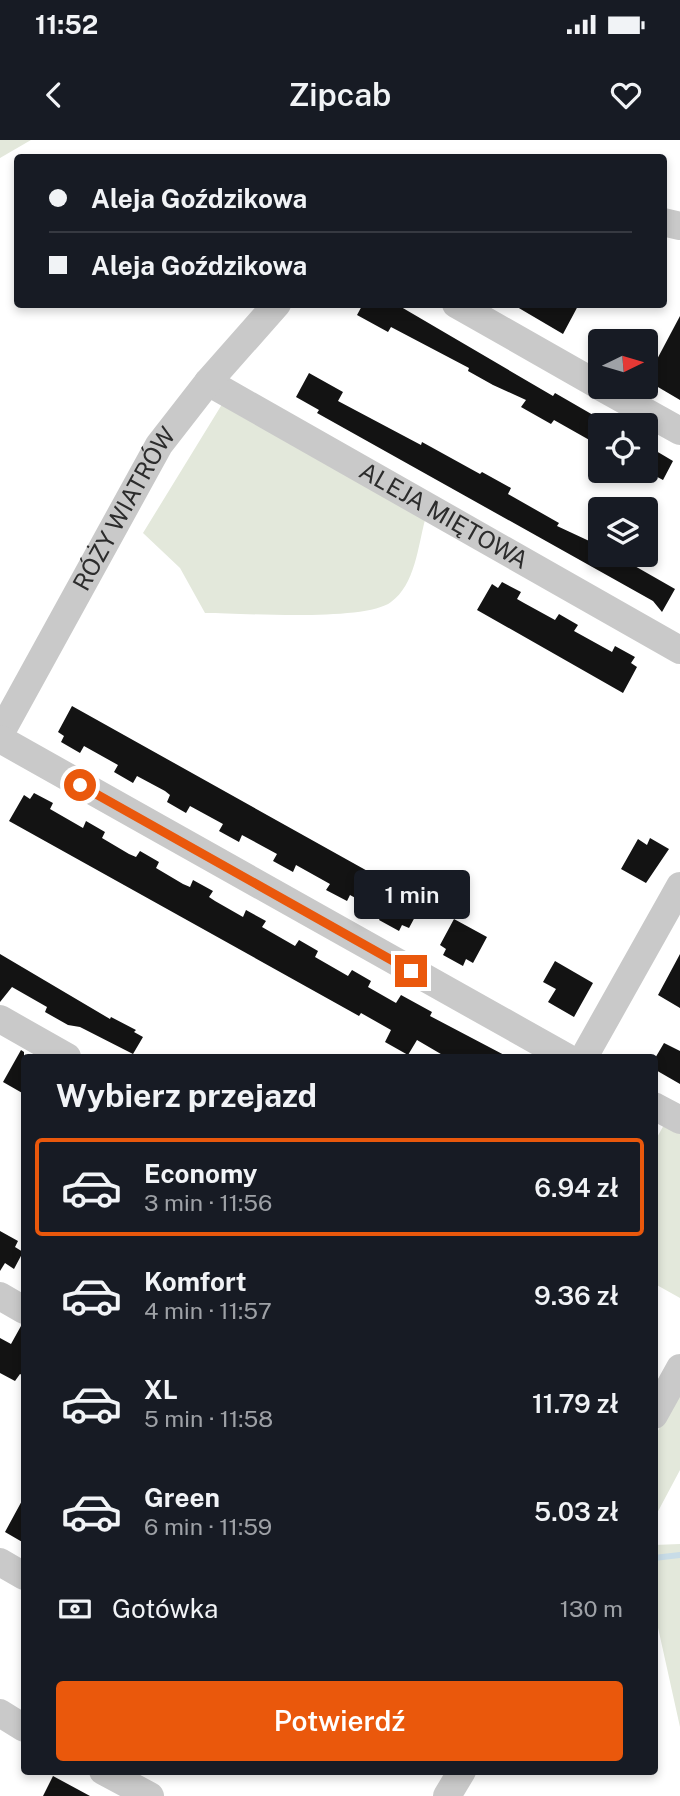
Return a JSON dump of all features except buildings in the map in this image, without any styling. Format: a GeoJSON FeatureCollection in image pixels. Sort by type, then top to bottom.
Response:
{"type":"FeatureCollection","features":[{"type":"Feature","properties":{"kind":"street","name":"RÓŻY WIATRÓW"},"geometry":{"type":"LineString","coordinates":[[0,736],[159,445],[208,382],[273,308]]}},
{"type":"Feature","properties":{"kind":"street"},"geometry":{"type":"LineString","coordinates":[[463,308],[588,379]]}},
{"type":"Feature","properties":{"kind":"street","name":"ALEJA MIĘTOWA"},"geometry":{"type":"LineString","coordinates":[[208,382],[680,650]]}},
{"type":"Feature","properties":{"kind":"street"},"geometry":{"type":"LineString","coordinates":[[624,399],[680,431]]}},
{"type":"Feature","properties":{"kind":"street"},"geometry":{"type":"LineString","coordinates":[[0,736],[561,1054]]}},
{"type":"Feature","properties":{"kind":"street"},"geometry":{"type":"LineString","coordinates":[[586,1054],[680,886]]}},
{"type":"Feature","properties":{"kind":"street"},"geometry":{"type":"LineString","coordinates":[[0,1019],[62,1054]]}},
{"type":"Feature","properties":{"kind":"street"},"geometry":{"type":"LineString","coordinates":[[658,1108],[680,1120]]}},
{"type":"Feature","properties":{"kind":"street"},"geometry":{"type":"LineString","coordinates":[[0,1296],[21,1308]]}},
{"type":"Feature","properties":{"kind":"street"},"geometry":{"type":"LineString","coordinates":[[0,1562],[21,1574]]}},
{"type":"Feature","properties":{"kind":"street"},"geometry":{"type":"LineString","coordinates":[[0,1713],[21,1726]]}},
{"type":"Feature","properties":{"kind":"street"},"geometry":{"type":"LineString","coordinates":[[111,1775],[150,1796]]}},
{"type":"Feature","properties":{"kind":"street"},"geometry":{"type":"LineString","coordinates":[[447,1796],[459,1775]]}},
{"type":"Feature","properties":{"kind":"shaded area"},"geometry":{"type":"Polygon","coordinates":[[[0,140],[31,140],[0,158],[0,140]]]}},
{"type":"Feature","properties":{"kind":"shaded area"},"geometry":{"type":"Polygon","coordinates":[[[224,401],[425,520],[410,575],[399,595],[391,602],[377,608],[331,614],[205,613],[180,568],[143,533],[224,401]]]}},
{"type":"Feature","properties":{"kind":"shaded area"},"geometry":{"type":"Polygon","coordinates":[[[665,1123],[680,1132],[680,1298],[658,1286],[658,1136],[665,1123]]]}},
{"type":"Feature","properties":{"kind":"shaded area"},"geometry":{"type":"Polygon","coordinates":[[[680,1391],[680,1470],[658,1511],[658,1431],[680,1391]]]}},
{"type":"Feature","properties":{"kind":"shaded area"},"geometry":{"type":"Polygon","coordinates":[[[680,1544],[680,1727],[658,1628],[658,1545],[680,1544]]]}},
{"type":"Feature","properties":{"kind":"waterway"},"geometry":{"type":"LineString","coordinates":[[658,1558],[680,1555]]}},
{"type":"Feature","properties":{"kind":"route"},"geometry":{"type":"LineString","coordinates":[[80,785],[411,971]]}}]}
